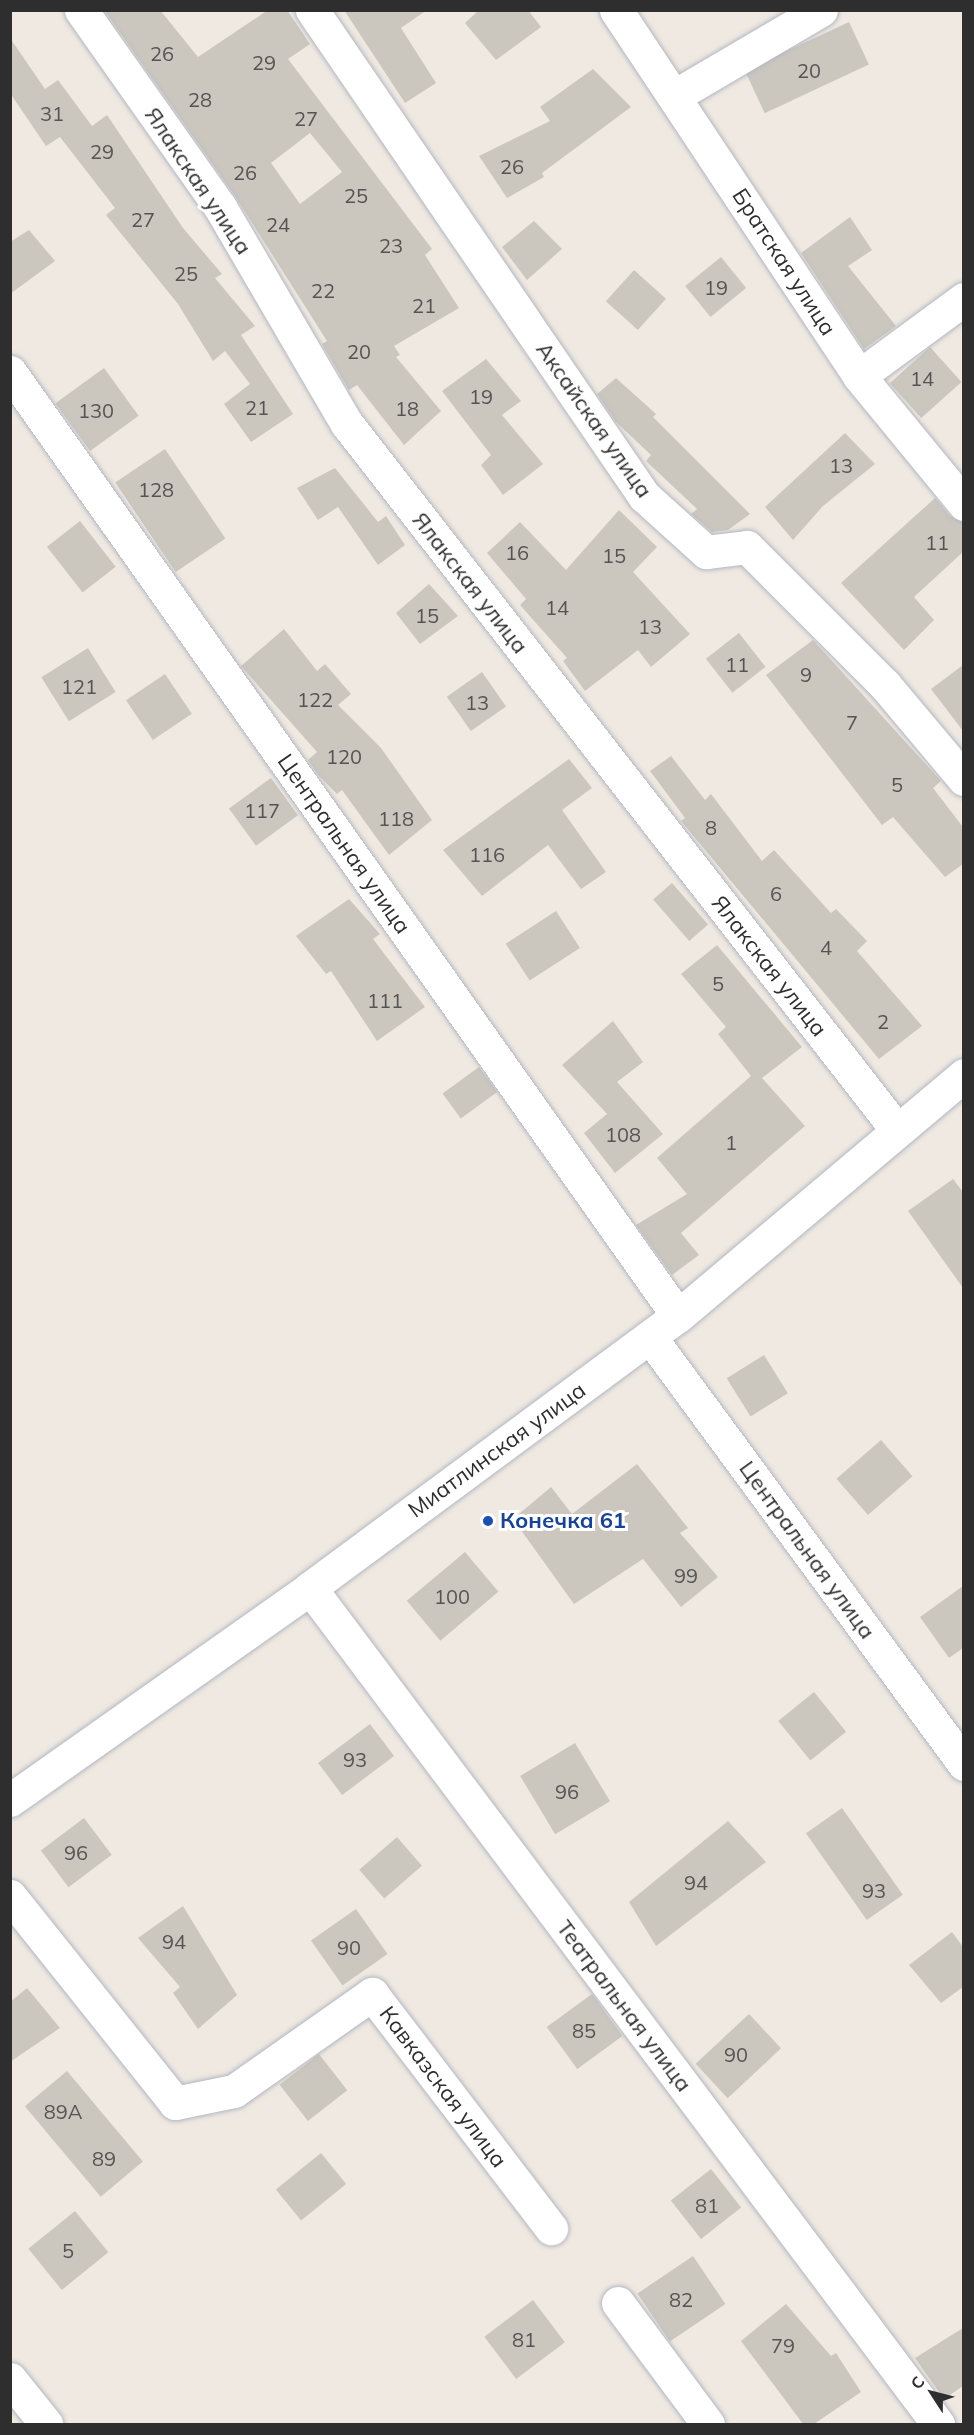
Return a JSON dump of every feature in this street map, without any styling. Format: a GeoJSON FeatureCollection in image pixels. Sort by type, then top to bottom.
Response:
{"type":"FeatureCollection","features":[{"type":"Feature","properties":{"kind":"street","name":"Ялакская улица"},"geometry":{"type":"LineString","coordinates":[[81,10],[220,207],[346,424],[897,1130]]}},
{"type":"Feature","properties":{"kind":"street","name":"Аксайская улица"},"geometry":{"type":"LineString","coordinates":[[312,10],[644,495],[706,552],[747,547],[885,685],[963,778]]}},
{"type":"Feature","properties":{"kind":"street","name":"Братская улица"},"geometry":{"type":"LineString","coordinates":[[616,10],[676,95],[859,376],[963,504]]}},
{"type":"Feature","properties":{"kind":"street"},"geometry":{"type":"LineString","coordinates":[[676,95],[821,10]]}},
{"type":"Feature","properties":{"kind":"street"},"geometry":{"type":"LineString","coordinates":[[859,376],[963,299]]}},
{"type":"Feature","properties":{"kind":"street","name":"Центральная улица"},"geometry":{"type":"LineString","coordinates":[[10,372],[678,1316]]}},
{"type":"Feature","properties":{"kind":"street","name":"Миатлинская улица"},"geometry":{"type":"LineString","coordinates":[[10,1800],[310,1588],[678,1316],[963,1075]]}},
{"type":"Feature","properties":{"kind":"street","name":"Центральная улица"},"geometry":{"type":"LineString","coordinates":[[650,1337],[963,1764]]}},
{"type":"Feature","properties":{"kind":"street","name":"Театральная улица"},"geometry":{"type":"LineString","coordinates":[[310,1588],[938,2424]]}},
{"type":"Feature","properties":{"kind":"street","name":"Кавказская улица"},"geometry":{"type":"LineString","coordinates":[[10,1896],[175,2103],[234,2091],[372,1994],[551,2229]]}},
{"type":"Feature","properties":{"kind":"street"},"geometry":{"type":"LineString","coordinates":[[618,2303],[708,2424]]}},
{"type":"Feature","properties":{"kind":"street"},"geometry":{"type":"LineString","coordinates":[[10,2379],[46,2424]]}},
{"type":"Feature","properties":{"kind":"building"},"geometry":{"type":"Polygon","coordinates":[[[104,10],[160,10],[198,57],[268,10],[287,10],[310,44],[288,59],[432,249],[425,255],[459,308],[394,346],[400,355],[396,357],[441,411],[404,445],[357,385],[349,390],[322,344],[327,341],[235,196],[104,10]],[[310,133],[271,163],[300,204],[342,172],[310,133]]]}},
{"type":"Feature","properties":{"kind":"building"},"geometry":{"type":"Polygon","coordinates":[[[344,10],[427,10],[401,28],[436,83],[405,103],[344,10]]]}},
{"type":"Feature","properties":{"kind":"building"},"geometry":{"type":"Polygon","coordinates":[[[479,10],[528,10],[541,27],[496,60],[465,23],[479,10]]]}},
{"type":"Feature","properties":{"kind":"building"},"geometry":{"type":"Polygon","coordinates":[[[849,22],[869,65],[765,113],[745,71],[849,22]]]}},
{"type":"Feature","properties":{"kind":"building"},"geometry":{"type":"Polygon","coordinates":[[[10,38],[45,89],[58,80],[92,126],[107,115],[183,228],[222,274],[215,278],[255,326],[241,335],[293,414],[251,442],[224,404],[250,384],[225,351],[213,361],[178,304],[106,215],[115,208],[60,137],[46,146],[10,93],[10,38]]]}},
{"type":"Feature","properties":{"kind":"building"},"geometry":{"type":"Polygon","coordinates":[[[593,69],[631,107],[542,173],[544,177],[507,198],[479,156],[550,121],[540,107],[593,69]]]}},
{"type":"Feature","properties":{"kind":"building"},"geometry":{"type":"Polygon","coordinates":[[[850,217],[872,250],[848,266],[896,326],[864,349],[801,253],[850,217]]]}},
{"type":"Feature","properties":{"kind":"building"},"geometry":{"type":"Polygon","coordinates":[[[534,221],[562,249],[527,280],[502,247],[534,221]]]}},
{"type":"Feature","properties":{"kind":"building"},"geometry":{"type":"Polygon","coordinates":[[[29,230],[55,261],[10,294],[10,242],[29,230]]]}},
{"type":"Feature","properties":{"kind":"building"},"geometry":{"type":"Polygon","coordinates":[[[721,257],[746,288],[710,317],[685,286],[721,257]]]}},
{"type":"Feature","properties":{"kind":"building"},"geometry":{"type":"Polygon","coordinates":[[[634,270],[666,299],[638,330],[606,301],[634,270]]]}},
{"type":"Feature","properties":{"kind":"building"},"geometry":{"type":"Polygon","coordinates":[[[930,347],[961,382],[921,418],[890,383],[930,347]]]}},
{"type":"Feature","properties":{"kind":"building"},"geometry":{"type":"Polygon","coordinates":[[[486,359],[521,401],[502,415],[543,464],[503,495],[481,465],[491,455],[442,391],[486,359]]]}},
{"type":"Feature","properties":{"kind":"building"},"geometry":{"type":"Polygon","coordinates":[[[104,368],[139,416],[90,451],[55,403],[104,368]]]}},
{"type":"Feature","properties":{"kind":"building"},"geometry":{"type":"Polygon","coordinates":[[[616,378],[656,414],[653,417],[750,514],[728,530],[712,532],[691,514],[697,509],[646,461],[651,455],[616,422],[597,394],[616,378]]]}},
{"type":"Feature","properties":{"kind":"building"},"geometry":{"type":"Polygon","coordinates":[[[845,433],[875,464],[823,506],[793,540],[765,507],[845,433]]]}},
{"type":"Feature","properties":{"kind":"building"},"geometry":{"type":"Polygon","coordinates":[[[165,449],[225,539],[176,572],[115,483],[165,449]]]}},
{"type":"Feature","properties":{"kind":"building"},"geometry":{"type":"Polygon","coordinates":[[[335,468],[378,522],[386,516],[405,545],[378,565],[338,507],[318,520],[297,488],[335,468]]]}},
{"type":"Feature","properties":{"kind":"building"},"geometry":{"type":"Polygon","coordinates":[[[935,498],[950,516],[963,522],[963,552],[914,597],[934,620],[904,650],[841,583],[935,498]]]}},
{"type":"Feature","properties":{"kind":"building"},"geometry":{"type":"Polygon","coordinates":[[[619,510],[657,547],[633,572],[690,634],[651,667],[638,650],[585,691],[563,661],[567,658],[520,605],[526,599],[487,553],[520,522],[566,570],[619,510]]]}},
{"type":"Feature","properties":{"kind":"building"},"geometry":{"type":"Polygon","coordinates":[[[80,521],[116,567],[83,593],[47,547],[80,521]]]}},
{"type":"Feature","properties":{"kind":"building"},"geometry":{"type":"Polygon","coordinates":[[[429,584],[458,616],[420,644],[396,613],[429,584]]]}},
{"type":"Feature","properties":{"kind":"building"},"geometry":{"type":"Polygon","coordinates":[[[284,629],[317,671],[325,664],[351,694],[338,705],[381,748],[432,820],[389,855],[342,790],[337,794],[319,776],[308,760],[317,752],[241,666],[284,629]]]}},
{"type":"Feature","properties":{"kind":"building"},"geometry":{"type":"Polygon","coordinates":[[[739,633],[765,667],[732,693],[706,659],[739,633]]]}},
{"type":"Feature","properties":{"kind":"building"},"geometry":{"type":"Polygon","coordinates":[[[813,640],[941,781],[933,788],[963,827],[963,864],[945,877],[893,817],[882,825],[766,675],[813,640]]]}},
{"type":"Feature","properties":{"kind":"building"},"geometry":{"type":"Polygon","coordinates":[[[88,648],[116,692],[69,721],[41,677],[88,648]]]}},
{"type":"Feature","properties":{"kind":"building"},"geometry":{"type":"Polygon","coordinates":[[[963,665],[963,731],[931,689],[963,665]]]}},
{"type":"Feature","properties":{"kind":"building"},"geometry":{"type":"Polygon","coordinates":[[[482,672],[506,706],[471,731],[447,697],[482,672]]]}},
{"type":"Feature","properties":{"kind":"building"},"geometry":{"type":"Polygon","coordinates":[[[165,674],[192,714],[153,740],[126,700],[165,674]]]}},
{"type":"Feature","properties":{"kind":"building"},"geometry":{"type":"Polygon","coordinates":[[[671,756],[705,800],[711,794],[762,861],[774,850],[831,913],[836,909],[867,941],[857,951],[922,1026],[879,1059],[681,821],[685,818],[650,771],[671,756]]]}},
{"type":"Feature","properties":{"kind":"building"},"geometry":{"type":"Polygon","coordinates":[[[569,759],[592,788],[562,810],[606,872],[581,889],[548,845],[482,896],[443,850],[569,759]]]}},
{"type":"Feature","properties":{"kind":"building"},"geometry":{"type":"Polygon","coordinates":[[[271,778],[298,815],[256,846],[229,809],[271,778]]]}},
{"type":"Feature","properties":{"kind":"building"},"geometry":{"type":"Polygon","coordinates":[[[672,883],[708,925],[689,941],[653,899],[672,883]]]}},
{"type":"Feature","properties":{"kind":"building"},"geometry":{"type":"Polygon","coordinates":[[[349,899],[380,934],[373,939],[425,1007],[377,1041],[331,971],[326,974],[296,936],[349,899]]]}},
{"type":"Feature","properties":{"kind":"building"},"geometry":{"type":"Polygon","coordinates":[[[556,911],[580,948],[530,981],[506,944],[556,911]]]}},
{"type":"Feature","properties":{"kind":"building"},"geometry":{"type":"Polygon","coordinates":[[[717,945],[802,1047],[762,1078],[805,1126],[681,1233],[699,1255],[672,1275],[636,1225],[687,1194],[657,1158],[751,1076],[718,1034],[726,1027],[681,974],[717,945]]]}},
{"type":"Feature","properties":{"kind":"building"},"geometry":{"type":"Polygon","coordinates":[[[613,1021],[643,1062],[617,1082],[663,1134],[615,1173],[584,1133],[607,1114],[562,1065],[613,1021]]]}},
{"type":"Feature","properties":{"kind":"building"},"geometry":{"type":"Polygon","coordinates":[[[479,1067],[497,1092],[461,1119],[443,1093],[479,1067]]]}},
{"type":"Feature","properties":{"kind":"building"},"geometry":{"type":"Polygon","coordinates":[[[953,1179],[963,1192],[963,1288],[908,1211],[953,1179]]]}},
{"type":"Feature","properties":{"kind":"building"},"geometry":{"type":"Polygon","coordinates":[[[764,1355],[788,1393],[751,1416],[727,1378],[764,1355]]]}},
{"type":"Feature","properties":{"kind":"building"},"geometry":{"type":"Polygon","coordinates":[[[881,1440],[912,1476],[868,1515],[836,1479],[881,1440]]]}},
{"type":"Feature","properties":{"kind":"building"},"geometry":{"type":"Polygon","coordinates":[[[637,1464],[688,1528],[680,1533],[718,1577],[681,1607],[643,1559],[574,1604],[513,1519],[551,1487],[572,1514],[637,1464]]]}},
{"type":"Feature","properties":{"kind":"building"},"geometry":{"type":"Polygon","coordinates":[[[465,1552],[498,1592],[440,1641],[407,1601],[465,1552]]]}},
{"type":"Feature","properties":{"kind":"building"},"geometry":{"type":"Polygon","coordinates":[[[963,1586],[963,1648],[949,1658],[920,1617],[963,1586]]]}},
{"type":"Feature","properties":{"kind":"building"},"geometry":{"type":"Polygon","coordinates":[[[814,1692],[846,1732],[810,1761],[778,1721],[814,1692]]]}},
{"type":"Feature","properties":{"kind":"building"},"geometry":{"type":"Polygon","coordinates":[[[370,1724],[394,1756],[342,1795],[318,1763],[370,1724]]]}},
{"type":"Feature","properties":{"kind":"building"},"geometry":{"type":"Polygon","coordinates":[[[575,1743],[610,1801],[555,1834],[520,1776],[575,1743]]]}},
{"type":"Feature","properties":{"kind":"building"},"geometry":{"type":"Polygon","coordinates":[[[842,1808],[903,1895],[867,1920],[806,1833],[842,1808]]]}},
{"type":"Feature","properties":{"kind":"building"},"geometry":{"type":"Polygon","coordinates":[[[84,1818],[112,1855],[69,1887],[41,1850],[84,1818]]]}},
{"type":"Feature","properties":{"kind":"building"},"geometry":{"type":"Polygon","coordinates":[[[728,1821],[766,1862],[656,1946],[629,1902],[728,1821]]]}},
{"type":"Feature","properties":{"kind":"building"},"geometry":{"type":"Polygon","coordinates":[[[397,1837],[422,1866],[384,1898],[359,1870],[397,1837]]]}},
{"type":"Feature","properties":{"kind":"building"},"geometry":{"type":"Polygon","coordinates":[[[183,1906],[237,1995],[198,2029],[173,1993],[180,1987],[138,1938],[183,1906]]]}},
{"type":"Feature","properties":{"kind":"building"},"geometry":{"type":"Polygon","coordinates":[[[356,1909],[388,1954],[342,1986],[311,1941],[356,1909]]]}},
{"type":"Feature","properties":{"kind":"building"},"geometry":{"type":"Polygon","coordinates":[[[952,1932],[963,1947],[963,1987],[941,2003],[909,1965],[952,1932]]]}},
{"type":"Feature","properties":{"kind":"building"},"geometry":{"type":"Polygon","coordinates":[[[27,1988],[60,2028],[10,2062],[10,2002],[27,1988]]]}},
{"type":"Feature","properties":{"kind":"building"},"geometry":{"type":"Polygon","coordinates":[[[592,1994],[623,2036],[577,2069],[547,2027],[592,1994]]]}},
{"type":"Feature","properties":{"kind":"building"},"geometry":{"type":"Polygon","coordinates":[[[749,2014],[781,2048],[728,2098],[696,2064],[749,2014]]]}},
{"type":"Feature","properties":{"kind":"building"},"geometry":{"type":"Polygon","coordinates":[[[319,2054],[347,2090],[308,2121],[280,2085],[319,2054]]]}},
{"type":"Feature","properties":{"kind":"building"},"geometry":{"type":"Polygon","coordinates":[[[67,2071],[143,2161],[101,2197],[25,2106],[67,2071]]]}},
{"type":"Feature","properties":{"kind":"building"},"geometry":{"type":"Polygon","coordinates":[[[321,2153],[346,2184],[301,2221],[276,2190],[321,2153]]]}},
{"type":"Feature","properties":{"kind":"building"},"geometry":{"type":"Polygon","coordinates":[[[711,2169],[741,2208],[701,2239],[671,2200],[711,2169]]]}},
{"type":"Feature","properties":{"kind":"building"},"geometry":{"type":"Polygon","coordinates":[[[75,2211],[108,2252],[62,2290],[28,2249],[75,2211]]]}},
{"type":"Feature","properties":{"kind":"building"},"geometry":{"type":"Polygon","coordinates":[[[693,2256],[725,2304],[670,2342],[637,2293],[693,2256]]]}},
{"type":"Feature","properties":{"kind":"building"},"geometry":{"type":"Polygon","coordinates":[[[533,2300],[565,2342],[516,2379],[484,2337],[533,2300]]]}},
{"type":"Feature","properties":{"kind":"building"},"geometry":{"type":"Polygon","coordinates":[[[786,2304],[831,2356],[836,2353],[861,2392],[814,2424],[803,2424],[741,2341],[786,2304]]]}},
{"type":"Feature","properties":{"kind":"building"},"geometry":{"type":"Polygon","coordinates":[[[963,2328],[963,2386],[944,2399],[915,2358],[963,2328]]]}},
{"type":"Feature","properties":{"kind":"place","name":"Конечка 61"},"geometry":{"type":"Point","coordinates":[488,1521]}}]}
